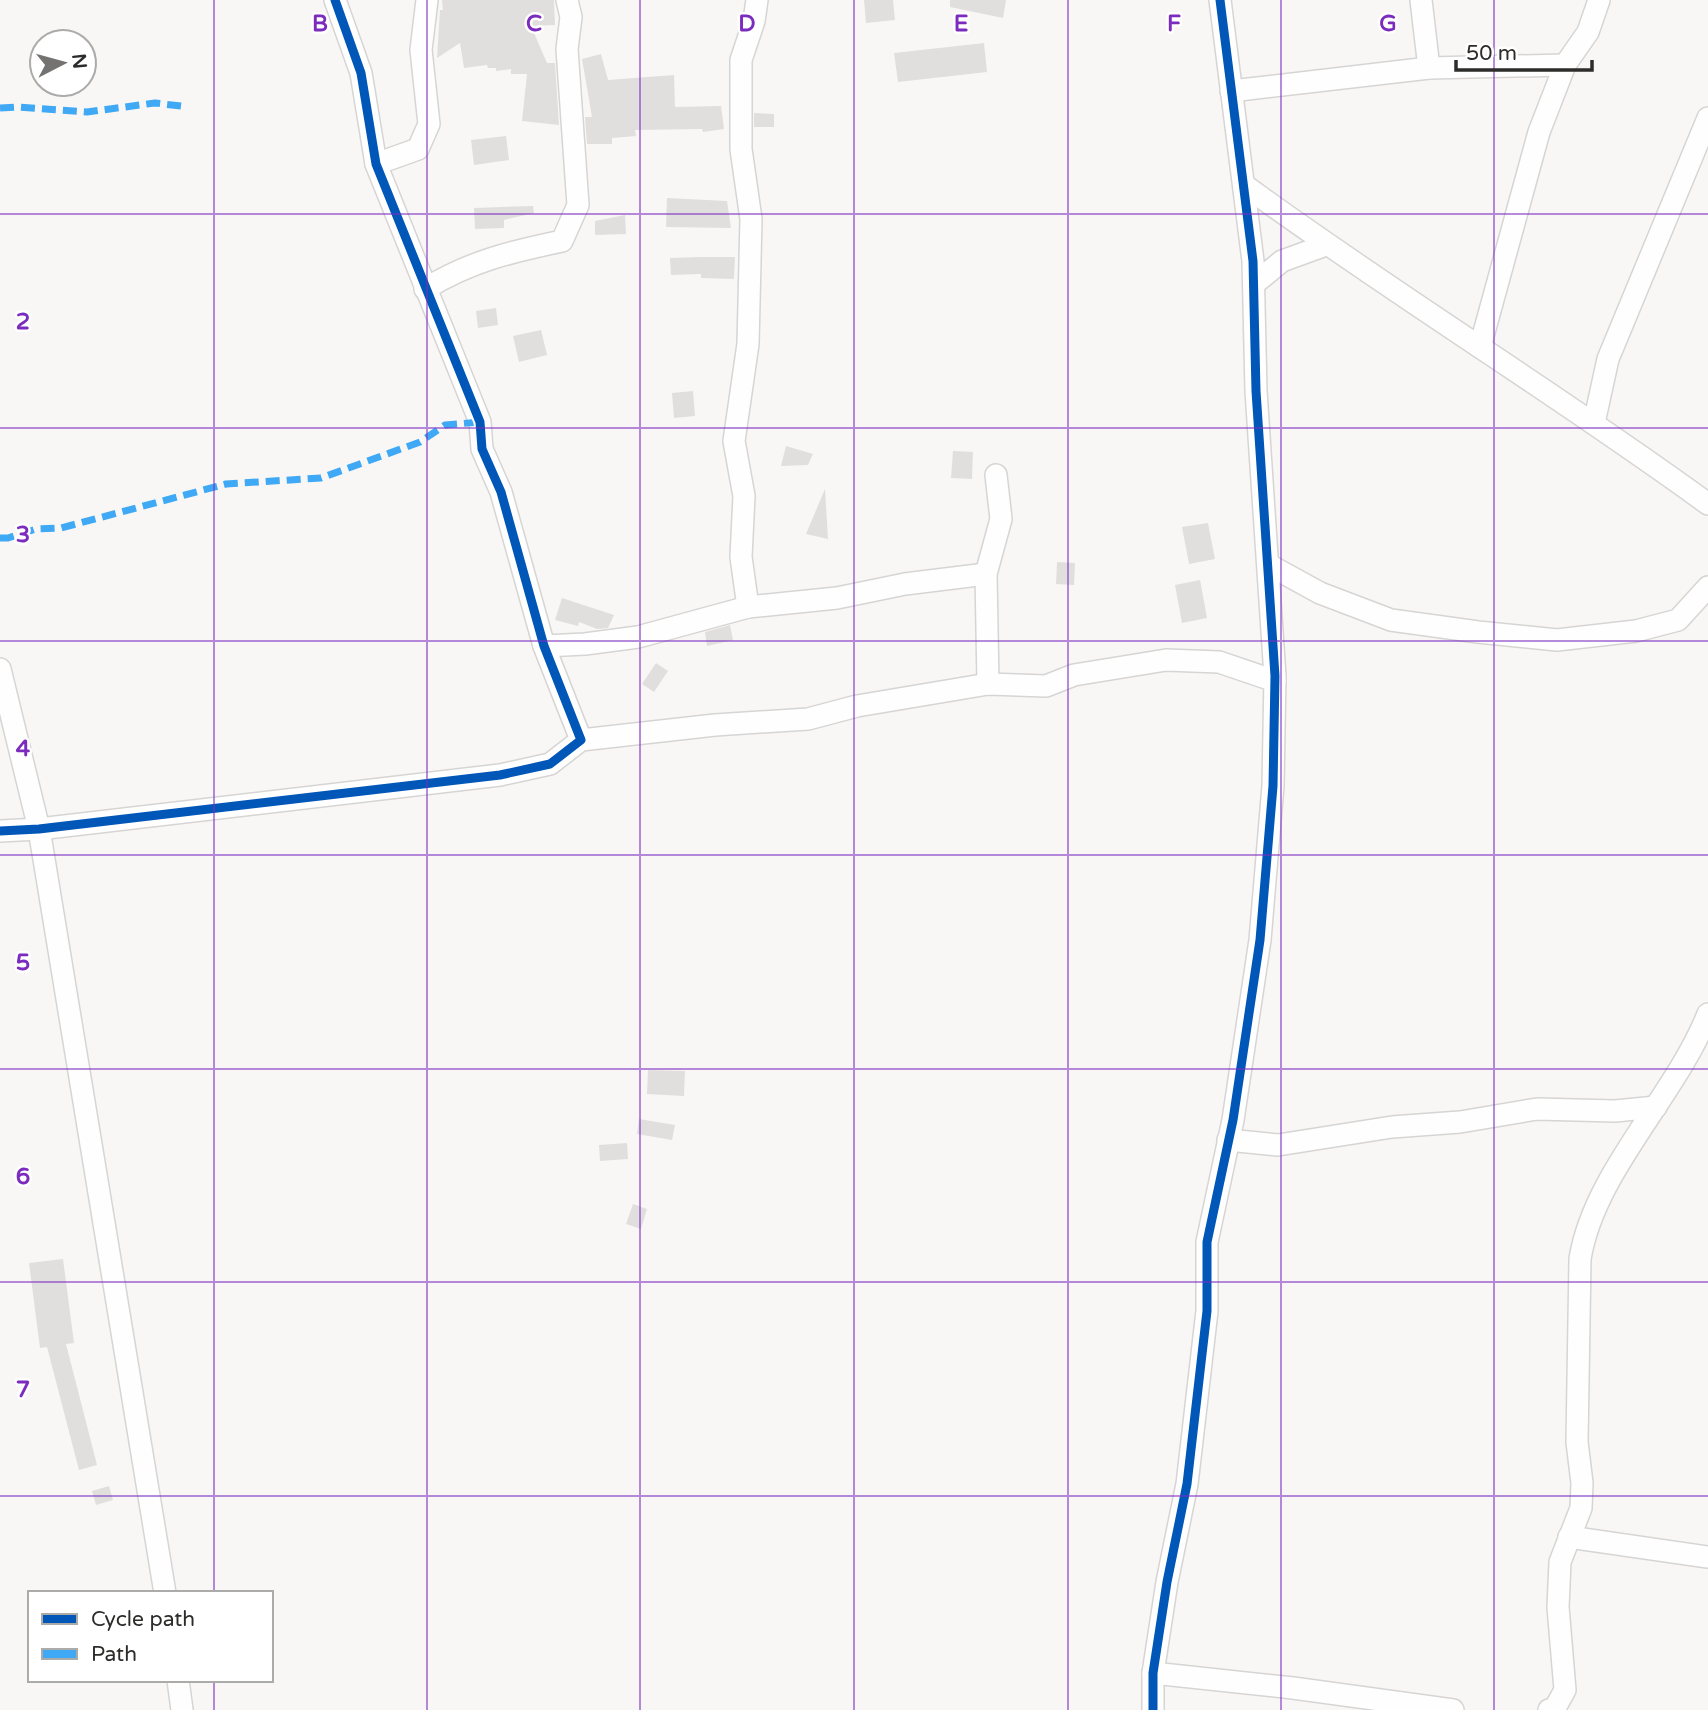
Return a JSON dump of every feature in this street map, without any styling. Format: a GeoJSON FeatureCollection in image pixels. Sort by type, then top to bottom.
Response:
{"type":"FeatureCollection","features":[{"type":"Feature","properties":{"kind":"street"},"geometry":{"type":"LineString","coordinates":[[335,0],[361,73],[376,164],[480,422],[482,449],[500,492],[544,646],[581,740]]}},
{"type":"Feature","properties":{"kind":"street"},"geometry":{"type":"LineString","coordinates":[[376,164],[418,149],[429,124],[421,50],[426,0]]}},
{"type":"Feature","properties":{"kind":"street"},"geometry":{"type":"LineString","coordinates":[[425,289],[448,275],[488,258],[562,241],[578,205],[567,49],[571,17],[567,0]]}},
{"type":"Feature","properties":{"kind":"street"},"geometry":{"type":"LineString","coordinates":[[748,607],[741,558],[744,496],[734,441],[748,344],[751,219],[741,149],[741,60],[754,22],[757,0]]}},
{"type":"Feature","properties":{"kind":"street"},"geometry":{"type":"LineString","coordinates":[[1153,1710],[1153,1673],[1167,1582],[1187,1484],[1207,1311],[1207,1242],[1228,1140],[1260,940],[1273,786],[1275,681],[1256,391],[1254,284],[1220,0]]}},
{"type":"Feature","properties":{"kind":"street"},"geometry":{"type":"LineString","coordinates":[[1421,0],[1429,68]]}},
{"type":"Feature","properties":{"kind":"street"},"geometry":{"type":"LineString","coordinates":[[1480,347],[1539,132],[1565,65],[1588,32],[1599,0]]}},
{"type":"Feature","properties":{"kind":"street"},"geometry":{"type":"LineString","coordinates":[[1231,91],[1429,68],[1565,65]]}},
{"type":"Feature","properties":{"kind":"street"},"geometry":{"type":"LineString","coordinates":[[1594,423],[1608,359],[1708,118]]}},
{"type":"Feature","properties":{"kind":"street"},"geometry":{"type":"LineString","coordinates":[[1244,186],[1326,245],[1594,423],[1708,504]]}},
{"type":"Feature","properties":{"kind":"street"},"geometry":{"type":"LineString","coordinates":[[1254,284],[1282,261],[1326,245]]}},
{"type":"Feature","properties":{"kind":"street"},"geometry":{"type":"LineString","coordinates":[[988,684],[985,574],[1000,519],[996,475]]}},
{"type":"Feature","properties":{"kind":"street"},"geometry":{"type":"LineString","coordinates":[[1269,565],[1320,593],[1391,620],[1557,640],[1636,631],[1678,620],[1708,587]]}},
{"type":"Feature","properties":{"kind":"street"},"geometry":{"type":"LineString","coordinates":[[544,646],[638,637],[748,607],[837,598],[905,584],[985,574]]}},
{"type":"Feature","properties":{"kind":"street"},"geometry":{"type":"LineString","coordinates":[[0,831],[39,829],[500,775],[551,764],[581,740],[715,724],[808,719],[857,706],[988,684],[1046,686],[1074,675],[1166,660],[1219,662],[1275,681]]}},
{"type":"Feature","properties":{"kind":"street"},"geometry":{"type":"LineString","coordinates":[[0,669],[39,829],[165,1591]]}},
{"type":"Feature","properties":{"kind":"street"},"geometry":{"type":"LineString","coordinates":[[1549,1710],[1555,1708],[1565,1690],[1558,1606],[1560,1562],[1581,1508],[1582,1483],[1577,1442],[1582,1243],[1601,1194],[1656,1107],[1701,1031],[1708,1014]]}},
{"type":"Feature","properties":{"kind":"street"},"geometry":{"type":"LineString","coordinates":[[1228,1140],[1278,1145],[1392,1127],[1460,1122],[1537,1109],[1615,1111],[1656,1107]]}},
{"type":"Feature","properties":{"kind":"street"},"geometry":{"type":"LineString","coordinates":[[1615,1111],[1632,1145]]}},
{"type":"Feature","properties":{"kind":"street"},"geometry":{"type":"LineString","coordinates":[[1569,1537],[1708,1557]]}},
{"type":"Feature","properties":{"kind":"street"},"geometry":{"type":"LineString","coordinates":[[1153,1673],[1293,1688],[1453,1710]]}},
{"type":"Feature","properties":{"kind":"street"},"geometry":{"type":"LineString","coordinates":[[178,1682],[181,1710]]}},
{"type":"Feature","properties":{"kind":"building"},"geometry":{"type":"Polygon","coordinates":[[[442,0],[554,0],[555,25],[531,26],[547,63],[555,63],[559,125],[522,121],[527,74],[511,74],[511,69],[496,71],[496,68],[488,68],[487,65],[464,68],[460,43],[437,58],[442,0]]]}},
{"type":"Feature","properties":{"kind":"building"},"geometry":{"type":"Polygon","coordinates":[[[864,0],[893,0],[895,20],[866,23],[864,0]]]}},
{"type":"Feature","properties":{"kind":"building"},"geometry":{"type":"Polygon","coordinates":[[[950,0],[1006,0],[1003,18],[950,7],[950,0]]]}},
{"type":"Feature","properties":{"kind":"building"},"geometry":{"type":"Polygon","coordinates":[[[984,43],[987,72],[898,82],[894,53],[984,43]]]}},
{"type":"Feature","properties":{"kind":"building"},"geometry":{"type":"Polygon","coordinates":[[[601,54],[608,80],[674,75],[675,107],[721,106],[724,129],[703,132],[702,129],[635,130],[636,136],[612,138],[612,144],[587,144],[585,117],[592,117],[582,59],[601,54]]]}},
{"type":"Feature","properties":{"kind":"building"},"geometry":{"type":"Polygon","coordinates":[[[754,113],[774,114],[774,127],[754,127],[754,113]]]}},
{"type":"Feature","properties":{"kind":"building"},"geometry":{"type":"Polygon","coordinates":[[[506,136],[509,160],[474,165],[471,140],[506,136]]]}},
{"type":"Feature","properties":{"kind":"building"},"geometry":{"type":"Polygon","coordinates":[[[667,198],[727,201],[731,228],[666,227],[667,198]]]}},
{"type":"Feature","properties":{"kind":"building"},"geometry":{"type":"Polygon","coordinates":[[[533,206],[534,213],[504,220],[504,228],[475,229],[474,208],[533,206]]]}},
{"type":"Feature","properties":{"kind":"building"},"geometry":{"type":"Polygon","coordinates":[[[625,215],[626,234],[595,235],[595,221],[625,215]]]}},
{"type":"Feature","properties":{"kind":"building"},"geometry":{"type":"Polygon","coordinates":[[[735,257],[734,279],[701,278],[701,274],[671,275],[670,258],[735,257]]]}},
{"type":"Feature","properties":{"kind":"building"},"geometry":{"type":"Polygon","coordinates":[[[496,308],[498,325],[478,328],[476,311],[496,308]]]}},
{"type":"Feature","properties":{"kind":"building"},"geometry":{"type":"Polygon","coordinates":[[[541,330],[547,355],[519,362],[513,336],[541,330]]]}},
{"type":"Feature","properties":{"kind":"building"},"geometry":{"type":"Polygon","coordinates":[[[693,391],[695,416],[674,418],[672,393],[693,391]]]}},
{"type":"Feature","properties":{"kind":"building"},"geometry":{"type":"Polygon","coordinates":[[[786,446],[813,454],[808,465],[781,466],[786,446]]]}},
{"type":"Feature","properties":{"kind":"building"},"geometry":{"type":"Polygon","coordinates":[[[953,451],[973,452],[972,479],[951,478],[953,451]]]}},
{"type":"Feature","properties":{"kind":"building"},"geometry":{"type":"Polygon","coordinates":[[[825,489],[828,539],[806,534],[825,489]]]}},
{"type":"Feature","properties":{"kind":"building"},"geometry":{"type":"Polygon","coordinates":[[[1208,523],[1215,559],[1189,564],[1182,527],[1208,523]]]}},
{"type":"Feature","properties":{"kind":"building"},"geometry":{"type":"Polygon","coordinates":[[[1057,562],[1075,563],[1074,585],[1056,584],[1057,562]]]}},
{"type":"Feature","properties":{"kind":"building"},"geometry":{"type":"Polygon","coordinates":[[[1200,580],[1207,618],[1182,623],[1175,585],[1200,580]]]}},
{"type":"Feature","properties":{"kind":"building"},"geometry":{"type":"Polygon","coordinates":[[[562,598],[614,615],[608,628],[597,629],[579,622],[578,626],[555,620],[562,598]]]}},
{"type":"Feature","properties":{"kind":"building"},"geometry":{"type":"Polygon","coordinates":[[[730,625],[733,640],[707,646],[705,632],[730,625]]]}},
{"type":"Feature","properties":{"kind":"building"},"geometry":{"type":"Polygon","coordinates":[[[656,663],[668,671],[654,692],[642,684],[656,663]]]}},
{"type":"Feature","properties":{"kind":"building"},"geometry":{"type":"Polygon","coordinates":[[[648,1070],[685,1071],[684,1096],[647,1094],[648,1070]]]}},
{"type":"Feature","properties":{"kind":"building"},"geometry":{"type":"Polygon","coordinates":[[[639,1119],[675,1125],[672,1140],[637,1134],[639,1119]]]}},
{"type":"Feature","properties":{"kind":"building"},"geometry":{"type":"Polygon","coordinates":[[[627,1143],[628,1159],[600,1161],[599,1145],[627,1143]]]}},
{"type":"Feature","properties":{"kind":"building"},"geometry":{"type":"Polygon","coordinates":[[[633,1204],[647,1209],[641,1229],[626,1224],[633,1204]]]}},
{"type":"Feature","properties":{"kind":"building"},"geometry":{"type":"Polygon","coordinates":[[[63,1259],[74,1343],[66,1344],[97,1465],[79,1470],[47,1347],[40,1348],[29,1263],[63,1259]]]}},
{"type":"Feature","properties":{"kind":"building"},"geometry":{"type":"Polygon","coordinates":[[[109,1486],[113,1500],[96,1505],[92,1491],[109,1486]]]}},
{"type":"Feature","properties":{"kind":"marked path"},"geometry":{"type":"LineString","coordinates":[[0,108],[87,112],[155,103],[181,106]]}},
{"type":"Feature","properties":{"kind":"marked path"},"geometry":{"type":"LineString","coordinates":[[0,538],[36,529],[61,528],[226,484],[321,478],[420,442],[445,425],[480,422]]}},
{"type":"Feature","properties":{"kind":"cycle path"},"geometry":{"type":"LineString","coordinates":[[0,831],[39,829],[500,775],[550,764],[581,740],[544,646],[501,492],[482,449],[480,422],[376,164],[361,73],[335,0]]}},
{"type":"Feature","properties":{"kind":"cycle path"},"geometry":{"type":"LineString","coordinates":[[1153,1710],[1153,1673],[1167,1582],[1187,1484],[1207,1311],[1207,1242],[1233,1120],[1260,940],[1273,786],[1275,676],[1256,391],[1253,261],[1220,0]]}}]}
